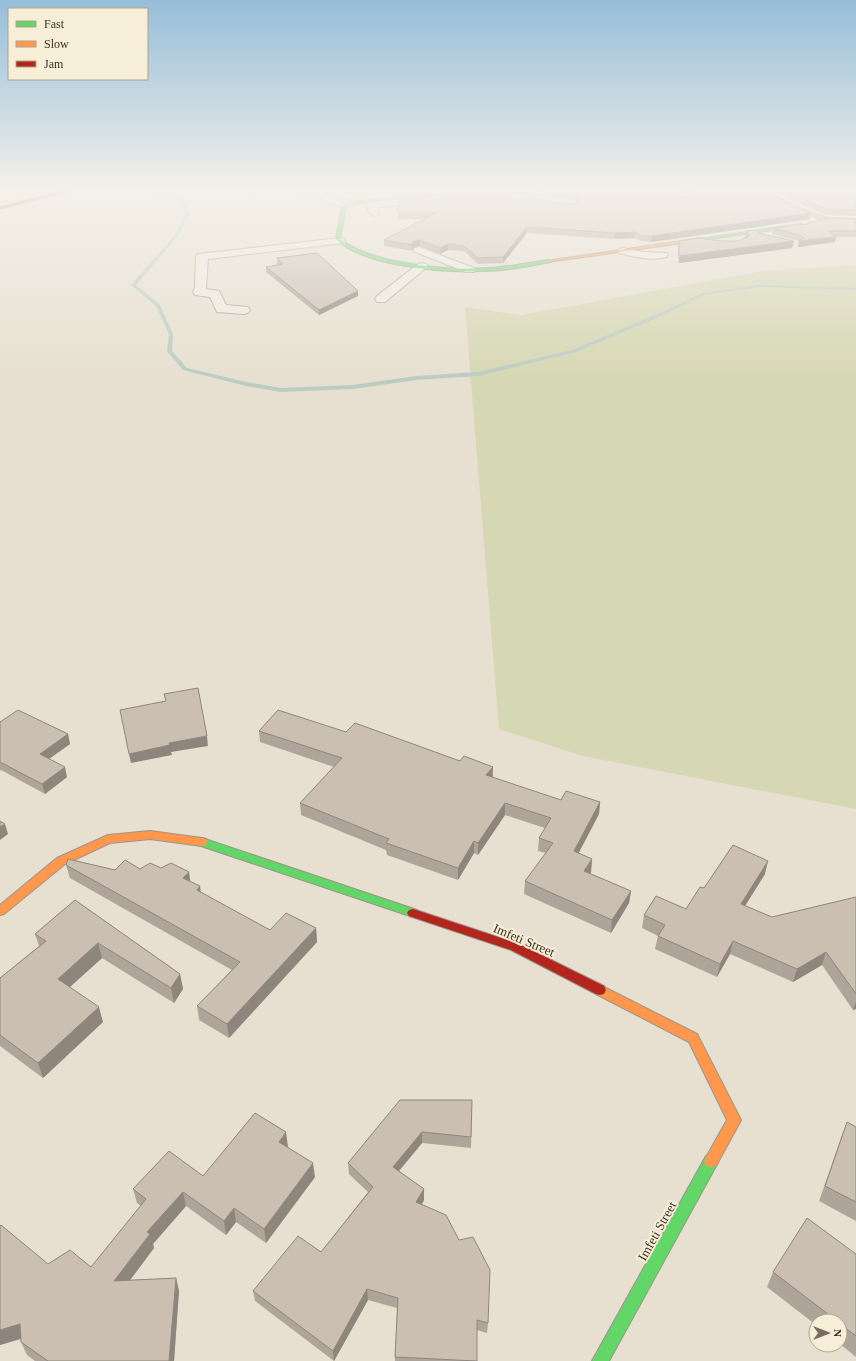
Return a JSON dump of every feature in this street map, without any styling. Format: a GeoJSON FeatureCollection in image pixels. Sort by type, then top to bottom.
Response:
{"type":"FeatureCollection","features":[{"type":"Feature","properties":{"kind":"main road"},"geometry":{"type":"LineString","coordinates":[[362,253],[374,257],[422,266],[470,270],[499,268],[612,253]]}},
{"type":"Feature","properties":{"kind":"main road","name":"Imfeti Street"},"geometry":{"type":"LineString","coordinates":[[0,911],[61,861],[108,838],[150,835],[197,840],[515,947],[693,1038],[734,1120],[600,1361]]}},
{"type":"Feature","properties":{"kind":"street"},"geometry":{"type":"LineString","coordinates":[[234,253],[202,256],[201,288],[199,292],[215,294],[221,309],[244,310]]}},
{"type":"Feature","properties":{"kind":"street"},"geometry":{"type":"LineString","coordinates":[[425,253],[470,270]]}},
{"type":"Feature","properties":{"kind":"street"},"geometry":{"type":"LineString","coordinates":[[631,253],[643,255],[662,255]]}},
{"type":"Feature","properties":{"kind":"street"},"geometry":{"type":"LineString","coordinates":[[381,299],[422,266]]}},
{"type":"Feature","properties":{"kind":"green space"},"geometry":{"type":"Polygon","coordinates":[[[856,265],[856,809],[583,756],[499,729],[465,307],[521,315],[763,271],[856,265]]]}},
{"type":"Feature","properties":{"kind":"building"},"geometry":{"type":"Polygon","coordinates":[[[317,253],[358,291],[319,310],[266,267],[283,264],[277,258],[317,253]]]}},
{"type":"Feature","properties":{"kind":"building"},"geometry":{"type":"Polygon","coordinates":[[[472,253],[507,253],[503,257],[478,258],[472,253]]]}},
{"type":"Feature","properties":{"kind":"building"},"geometry":{"type":"Polygon","coordinates":[[[679,253],[706,253],[679,256],[679,253]]]}},
{"type":"Feature","properties":{"kind":"building"},"geometry":{"type":"Polygon","coordinates":[[[198,688],[207,736],[169,743],[170,745],[129,754],[120,710],[166,701],[164,694],[198,688]]]}},
{"type":"Feature","properties":{"kind":"building"},"geometry":{"type":"Polygon","coordinates":[[[18,710],[68,734],[40,754],[65,767],[42,784],[0,762],[0,722],[18,710]]]}},
{"type":"Feature","properties":{"kind":"building"},"geometry":{"type":"Polygon","coordinates":[[[278,710],[346,732],[355,723],[460,761],[464,756],[493,767],[486,775],[561,800],[566,791],[600,802],[574,851],[592,859],[584,871],[631,891],[612,920],[525,881],[553,843],[539,838],[551,818],[505,803],[478,843],[474,841],[458,868],[386,843],[389,839],[300,803],[342,758],[259,731],[278,710]]]}},
{"type":"Feature","properties":{"kind":"building"},"geometry":{"type":"Polygon","coordinates":[[[0,821],[5,824],[0,827],[0,821]]]}},
{"type":"Feature","properties":{"kind":"building"},"geometry":{"type":"Polygon","coordinates":[[[733,845],[768,861],[741,904],[772,917],[856,897],[856,994],[826,952],[797,969],[733,941],[720,964],[658,936],[665,925],[644,915],[656,896],[686,909],[700,887],[704,888],[733,845]]]}},
{"type":"Feature","properties":{"kind":"building"},"geometry":{"type":"Polygon","coordinates":[[[68,859],[115,870],[125,860],[140,869],[150,863],[161,868],[171,863],[189,872],[183,878],[200,886],[197,890],[270,930],[286,913],[316,928],[227,1024],[197,1006],[240,962],[66,865],[68,859]]]}},
{"type":"Feature","properties":{"kind":"building"},"geometry":{"type":"Polygon","coordinates":[[[75,900],[180,974],[171,988],[98,943],[58,979],[99,1007],[38,1063],[0,1035],[0,978],[46,941],[35,934],[75,900]]]}},
{"type":"Feature","properties":{"kind":"building"},"geometry":{"type":"Polygon","coordinates":[[[400,1100],[472,1100],[471,1137],[422,1132],[393,1167],[424,1189],[416,1202],[446,1215],[459,1240],[473,1237],[490,1270],[488,1323],[477,1320],[477,1361],[395,1357],[398,1298],[367,1289],[333,1351],[253,1291],[298,1236],[321,1252],[373,1187],[348,1163],[400,1100]]]}},
{"type":"Feature","properties":{"kind":"building"},"geometry":{"type":"Polygon","coordinates":[[[255,1113],[286,1132],[279,1142],[313,1163],[264,1229],[234,1208],[224,1221],[183,1192],[147,1232],[150,1234],[114,1281],[176,1278],[169,1361],[48,1361],[21,1342],[20,1324],[0,1330],[1,1225],[48,1264],[70,1250],[91,1267],[146,1199],[133,1189],[169,1151],[203,1176],[255,1113]]]}},
{"type":"Feature","properties":{"kind":"building"},"geometry":{"type":"Polygon","coordinates":[[[847,1122],[856,1127],[856,1202],[825,1186],[847,1122]]]}},
{"type":"Feature","properties":{"kind":"building"},"geometry":{"type":"Polygon","coordinates":[[[807,1218],[856,1254],[856,1336],[848,1330],[848,1313],[827,1313],[773,1272],[807,1218]]]}},
{"type":"Feature","properties":{"kind":"waterway"},"geometry":{"type":"LineString","coordinates":[[162,253],[133,285],[158,305],[171,334],[169,351],[185,369],[246,384],[281,390],[353,387],[416,378],[478,374],[574,351],[657,316],[703,294],[759,286],[856,289]]}},
{"type":"Feature","properties":{"kind":"traffic: fast"},"geometry":{"type":"LineString","coordinates":[[361,253],[376,258],[408,264],[469,270],[489,270],[548,261]]}},
{"type":"Feature","properties":{"kind":"traffic: fast"},"geometry":{"type":"LineString","coordinates":[[202,842],[413,913]]}},
{"type":"Feature","properties":{"kind":"traffic: fast"},"geometry":{"type":"LineString","coordinates":[[600,1361],[711,1161]]}},
{"type":"Feature","properties":{"kind":"traffic: slow"},"geometry":{"type":"LineString","coordinates":[[548,261],[607,253]]}},
{"type":"Feature","properties":{"kind":"traffic: slow"},"geometry":{"type":"LineString","coordinates":[[0,911],[61,861],[108,839],[150,835],[202,842]]}},
{"type":"Feature","properties":{"kind":"traffic: slow"},"geometry":{"type":"LineString","coordinates":[[600,990],[693,1038],[734,1120],[711,1161]]}},
{"type":"Feature","properties":{"kind":"traffic: jam"},"geometry":{"type":"LineString","coordinates":[[413,913],[515,947],[600,990]]}}]}
